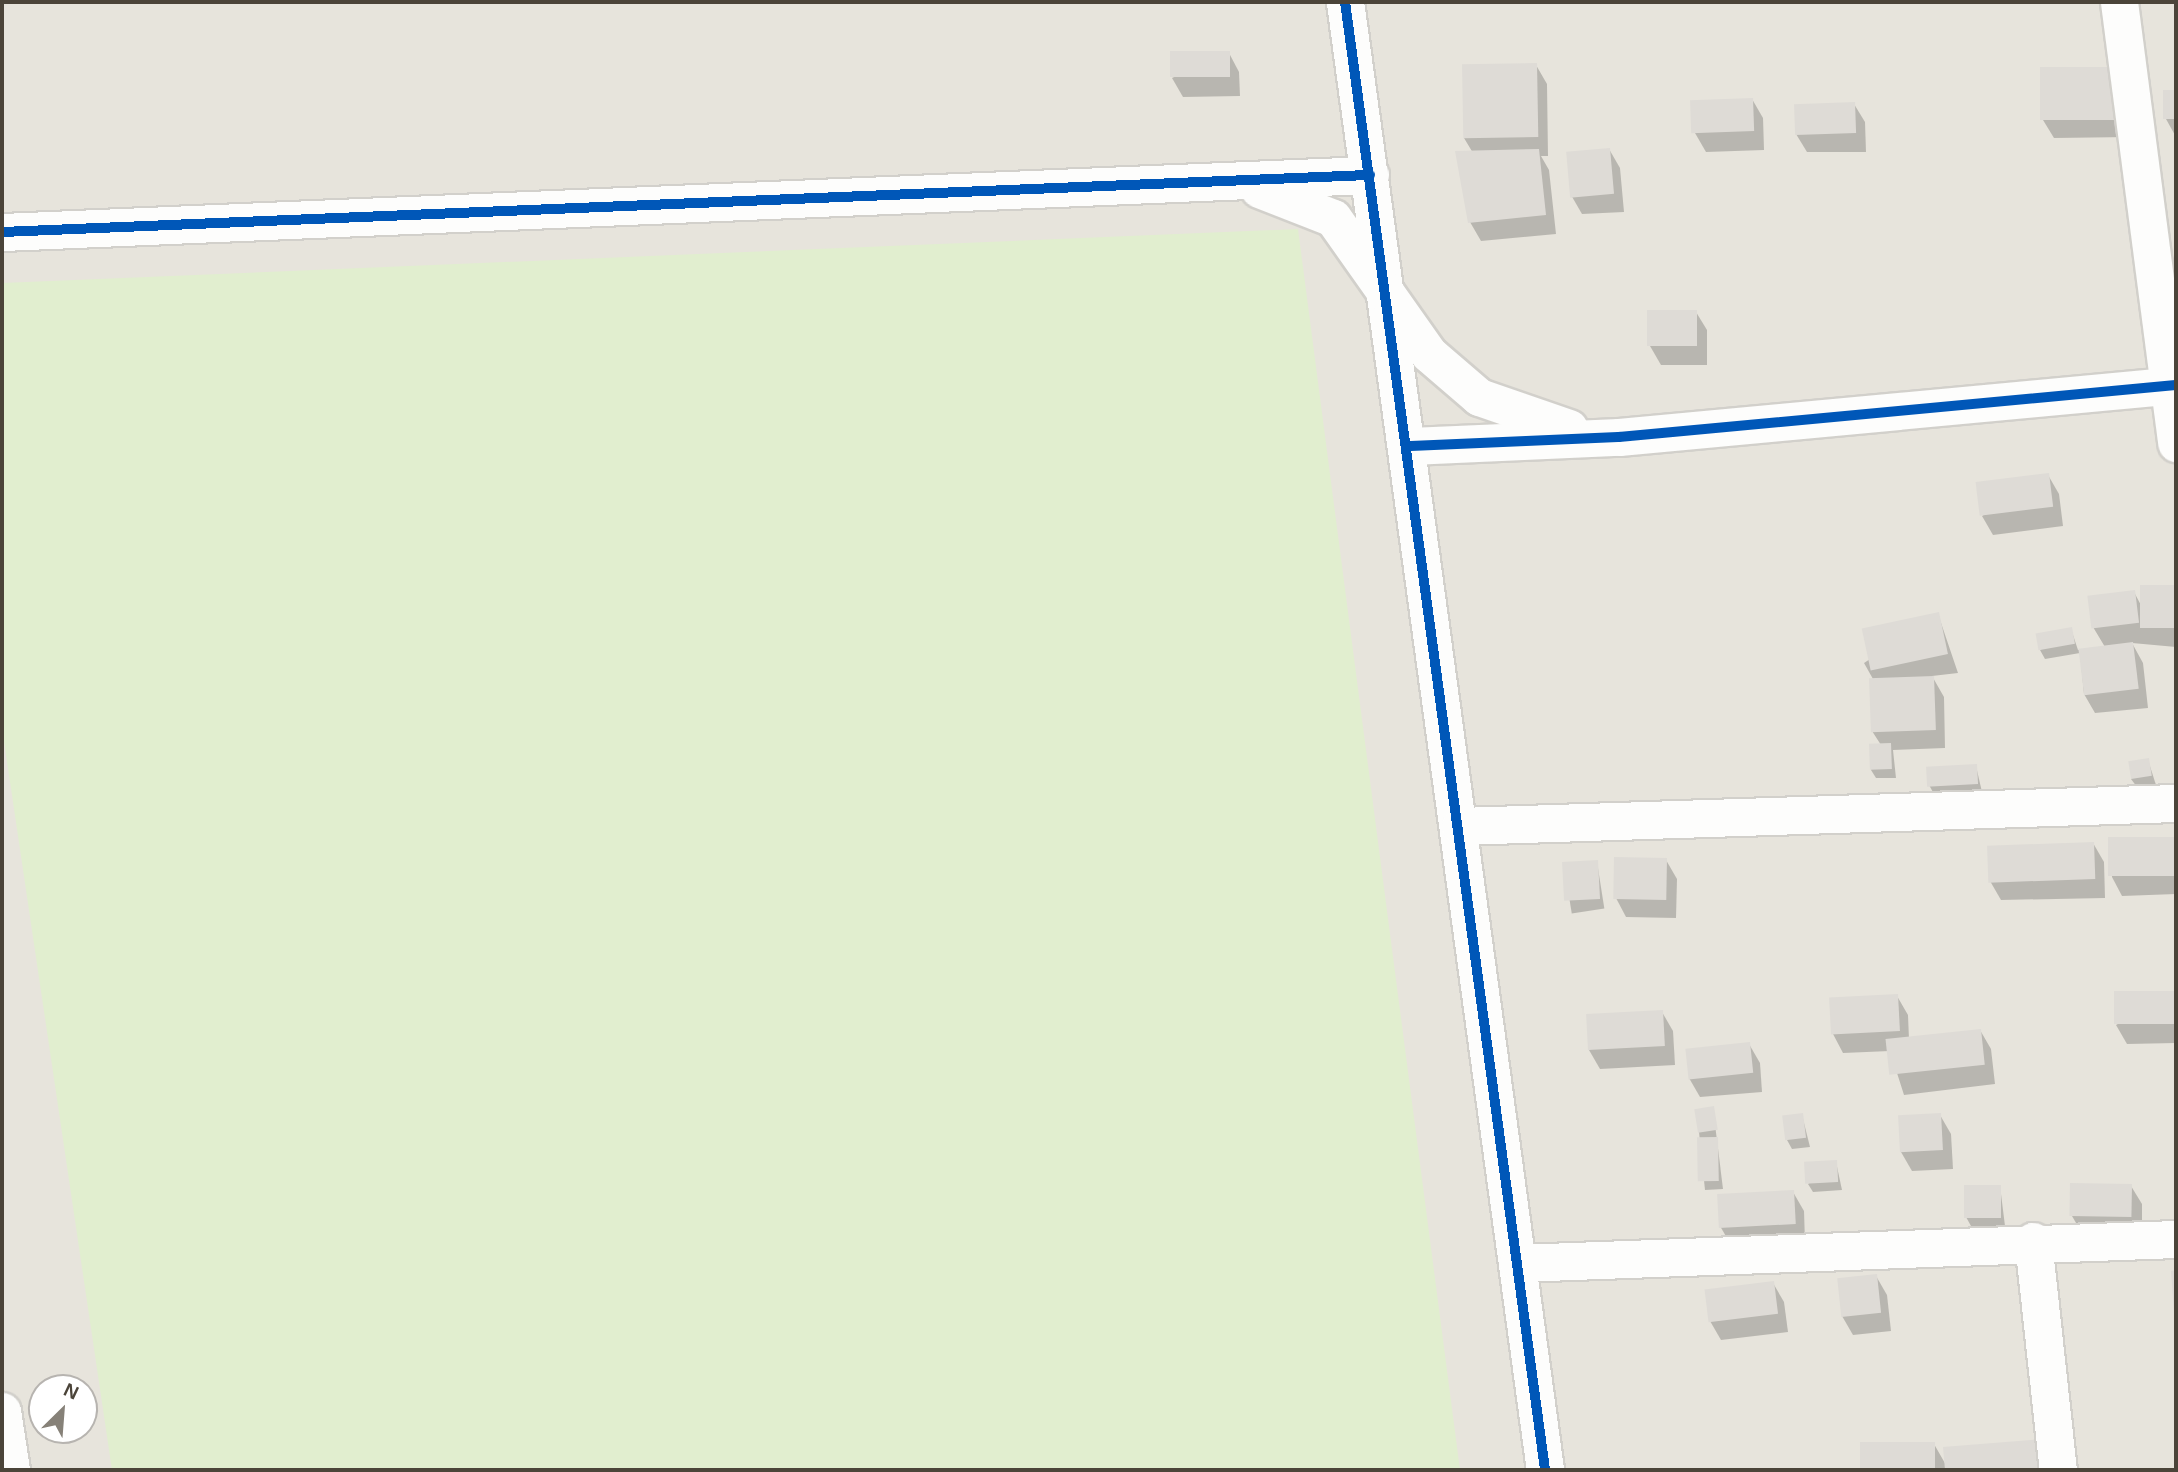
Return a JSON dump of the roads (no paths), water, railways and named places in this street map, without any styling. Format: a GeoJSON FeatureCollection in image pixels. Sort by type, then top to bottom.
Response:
{"type":"FeatureCollection","features":[{"type":"Feature","properties":{"kind":"street"},"geometry":{"type":"LineString","coordinates":[[1345,2],[1410,446],[1545,1470]]}},
{"type":"Feature","properties":{"kind":"street"},"geometry":{"type":"LineString","coordinates":[[2119,2],[2172,386],[2176,443]]}},
{"type":"Feature","properties":{"kind":"street"},"geometry":{"type":"LineString","coordinates":[[2,232],[1370,175]]}},
{"type":"Feature","properties":{"kind":"street"},"geometry":{"type":"LineString","coordinates":[[1228,181],[1295,199],[1334,218],[1388,288],[1429,354],[1479,397],[1537,422],[1619,437]]}},
{"type":"Feature","properties":{"kind":"street"},"geometry":{"type":"LineString","coordinates":[[1410,446],[1619,437],[2172,386]]}},
{"type":"Feature","properties":{"kind":"street"},"geometry":{"type":"LineString","coordinates":[[1460,826],[2176,803]]}},
{"type":"Feature","properties":{"kind":"street"},"geometry":{"type":"LineString","coordinates":[[1518,1263],[2033,1241],[2176,1239]]}},
{"type":"Feature","properties":{"kind":"street"},"geometry":{"type":"LineString","coordinates":[[2033,1241],[2058,1470]]}},
{"type":"Feature","properties":{"kind":"street"},"geometry":{"type":"LineString","coordinates":[[2,1411],[11,1470]]}}]}
